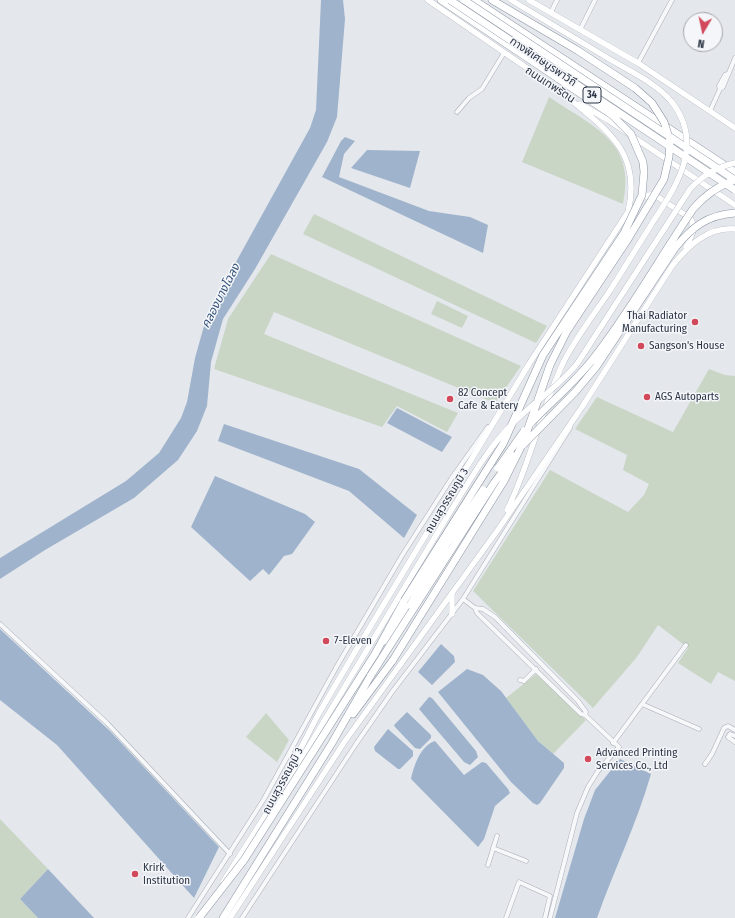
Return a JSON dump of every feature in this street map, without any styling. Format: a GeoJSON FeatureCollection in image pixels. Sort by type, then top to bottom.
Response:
{"type":"FeatureCollection","features":[{"type":"Feature","properties":{"kind":"highway"},"geometry":{"type":"LineString","coordinates":[[376,654],[400,607],[503,444],[543,355],[631,220],[642,195],[644,183],[644,172],[640,153],[631,134],[620,121],[441,0]]}},
{"type":"Feature","properties":{"kind":"highway","name":"ทางพิเศษบูรพาวิถี"},"geometry":{"type":"LineString","coordinates":[[449,0],[735,190]]}},
{"type":"Feature","properties":{"kind":"highway","name":"ทางพิเศษบูรพาวิถี"},"geometry":{"type":"LineString","coordinates":[[464,0],[735,180]]}},
{"type":"Feature","properties":{"kind":"highway","name":"34"},"geometry":{"type":"LineString","coordinates":[[474,0],[735,172]]}},
{"type":"Feature","properties":{"kind":"highway"},"geometry":{"type":"LineString","coordinates":[[332,743],[392,660],[497,495],[523,443],[559,346],[575,317],[658,192],[667,169],[670,148],[668,131],[658,113],[645,96],[577,50],[492,0]]}},
{"type":"Feature","properties":{"kind":"highway"},"geometry":{"type":"LineString","coordinates":[[200,918],[244,860],[376,654],[401,619],[447,543],[522,434],[540,413],[571,385],[594,358],[693,209],[708,194],[719,186],[735,180]]}},
{"type":"Feature","properties":{"kind":"highway"},"geometry":{"type":"LineString","coordinates":[[223,918],[332,743],[376,668],[505,467],[522,446],[576,391],[596,367],[675,248],[686,234],[705,220],[718,215],[735,213]]}},
{"type":"Feature","properties":{"kind":"main road","name":"ถนนเทพรัตน"},"geometry":{"type":"LineString","coordinates":[[428,0],[566,96],[608,120],[735,205]]}},
{"type":"Feature","properties":{"kind":"main road"},"geometry":{"type":"LineString","coordinates":[[497,530],[522,479],[542,418],[564,362],[675,186],[684,165],[687,150],[683,124],[670,101],[654,86],[511,0]]}},
{"type":"Feature","properties":{"kind":"main road"},"geometry":{"type":"LineString","coordinates":[[529,0],[638,63],[735,128]]}},
{"type":"Feature","properties":{"kind":"main road","name":"ถนนสุวรรณภูมิ 3"},"geometry":{"type":"LineString","coordinates":[[200,918],[270,808],[335,685],[541,344],[628,212],[632,184],[624,154],[608,132],[566,96]]}},
{"type":"Feature","properties":{"kind":"main road"},"geometry":{"type":"LineString","coordinates":[[270,808],[304,756],[447,518],[497,441],[511,424],[558,385],[577,364],[690,189],[704,175],[722,166],[735,163]]}},
{"type":"Feature","properties":{"kind":"main road"},"geometry":{"type":"LineString","coordinates":[[628,212],[642,196],[652,194],[660,198],[690,218],[693,222],[693,231],[686,249]]}},
{"type":"Feature","properties":{"kind":"main road"},"geometry":{"type":"LineString","coordinates":[[230,918],[345,741],[497,530],[582,407],[667,273],[686,249],[696,241],[721,230],[735,229]]}},
{"type":"Feature","properties":{"kind":"main road"},"geometry":{"type":"LineString","coordinates":[[452,593],[452,614]]}},
{"type":"Feature","properties":{"kind":"street"},"geometry":{"type":"LineString","coordinates":[[551,12],[557,0]]}},
{"type":"Feature","properties":{"kind":"street"},"geometry":{"type":"LineString","coordinates":[[580,30],[595,0]]}},
{"type":"Feature","properties":{"kind":"street"},"geometry":{"type":"LineString","coordinates":[[638,63],[672,0]]}},
{"type":"Feature","properties":{"kind":"street"},"geometry":{"type":"LineString","coordinates":[[457,112],[469,98],[482,89],[504,54]]}},
{"type":"Feature","properties":{"kind":"street"},"geometry":{"type":"LineString","coordinates":[[710,111],[720,89],[723,87],[732,71],[735,58]]}},
{"type":"Feature","properties":{"kind":"street"},"geometry":{"type":"LineString","coordinates":[[188,918],[264,799],[337,666],[403,554],[451,479],[513,392]]}},
{"type":"Feature","properties":{"kind":"street"},"geometry":{"type":"LineString","coordinates":[[242,918],[360,737],[392,692],[463,599],[560,446],[582,407]]}},
{"type":"Feature","properties":{"kind":"street"},"geometry":{"type":"LineString","coordinates":[[463,599],[475,608],[477,613],[581,714],[585,715],[619,747],[589,784],[578,813],[550,918]]}},
{"type":"Feature","properties":{"kind":"street"},"geometry":{"type":"LineString","coordinates":[[475,608],[484,609],[495,617],[578,701],[586,712],[585,715]]}},
{"type":"Feature","properties":{"kind":"street"},"geometry":{"type":"LineString","coordinates":[[0,624],[107,723],[230,854]]}},
{"type":"Feature","properties":{"kind":"street"},"geometry":{"type":"LineString","coordinates":[[613,743],[686,645]]}},
{"type":"Feature","properties":{"kind":"street"},"geometry":{"type":"LineString","coordinates":[[520,680],[523,681],[536,669]]}},
{"type":"Feature","properties":{"kind":"street"},"geometry":{"type":"LineString","coordinates":[[642,704],[699,729]]}},
{"type":"Feature","properties":{"kind":"street"},"geometry":{"type":"LineString","coordinates":[[705,764],[712,754],[724,728],[728,726],[735,730]]}},
{"type":"Feature","properties":{"kind":"street"},"geometry":{"type":"LineString","coordinates":[[735,736],[730,734],[728,737],[735,742]]}},
{"type":"Feature","properties":{"kind":"street"},"geometry":{"type":"LineString","coordinates":[[488,865],[497,836]]}},
{"type":"Feature","properties":{"kind":"street"},"geometry":{"type":"LineString","coordinates":[[493,848],[526,861]]}},
{"type":"Feature","properties":{"kind":"street"},"geometry":{"type":"LineString","coordinates":[[506,918],[518,882],[550,896],[545,918]]}},
{"type":"Feature","properties":{"kind":"green space"},"geometry":{"type":"Polygon","coordinates":[[[549,97],[595,127],[608,138],[617,150],[624,165],[626,183],[623,204],[522,162],[549,97]]]}},
{"type":"Feature","properties":{"kind":"green space"},"geometry":{"type":"Polygon","coordinates":[[[314,214],[547,326],[536,343],[303,234],[314,214]]]}},
{"type":"Feature","properties":{"kind":"green space"},"geometry":{"type":"Polygon","coordinates":[[[271,254],[521,366],[495,403],[274,312],[264,334],[458,413],[447,432],[397,406],[382,427],[214,369],[228,319],[271,254]]]}},
{"type":"Feature","properties":{"kind":"green space"},"geometry":{"type":"Polygon","coordinates":[[[437,301],[468,316],[462,328],[431,314],[437,301]]]}},
{"type":"Feature","properties":{"kind":"green space"},"geometry":{"type":"Polygon","coordinates":[[[709,369],[725,375],[735,376],[735,681],[718,672],[711,684],[678,663],[688,648],[658,625],[637,657],[593,708],[473,591],[550,470],[628,512],[644,495],[649,484],[623,470],[627,455],[575,429],[597,397],[673,432],[709,369]]]}},
{"type":"Feature","properties":{"kind":"green space"},"geometry":{"type":"Polygon","coordinates":[[[536,674],[586,720],[553,754],[538,741],[506,698],[536,674]]]}},
{"type":"Feature","properties":{"kind":"green space"},"geometry":{"type":"Polygon","coordinates":[[[266,713],[289,740],[277,762],[246,737],[266,713]]]}},
{"type":"Feature","properties":{"kind":"green space"},"geometry":{"type":"Polygon","coordinates":[[[0,819],[48,869],[20,899],[38,918],[0,918],[0,819]]]}},
{"type":"Feature","properties":{"kind":"water","name":"คลองบางโฉลง"},"geometry":{"type":"Polygon","coordinates":[[[321,0],[343,0],[345,19],[337,117],[327,142],[255,269],[223,319],[211,362],[207,406],[197,431],[178,460],[134,498],[45,550],[0,579],[0,558],[126,481],[159,453],[181,418],[187,402],[195,358],[204,326],[215,300],[310,128],[316,110],[321,0]]]}},
{"type":"Feature","properties":{"kind":"water"},"geometry":{"type":"Polygon","coordinates":[[[345,137],[355,141],[344,154],[339,177],[429,211],[470,217],[488,225],[483,253],[322,177],[341,141],[345,137]]]}},
{"type":"Feature","properties":{"kind":"water"},"geometry":{"type":"Polygon","coordinates":[[[367,150],[420,151],[410,188],[351,168],[367,150]]]}},
{"type":"Feature","properties":{"kind":"water"},"geometry":{"type":"Polygon","coordinates":[[[397,408],[452,437],[442,452],[387,423],[397,408]]]}},
{"type":"Feature","properties":{"kind":"water"},"geometry":{"type":"Polygon","coordinates":[[[224,424],[359,469],[417,515],[404,538],[349,491],[218,441],[224,424]]]}},
{"type":"Feature","properties":{"kind":"water"},"geometry":{"type":"Polygon","coordinates":[[[215,476],[305,514],[315,522],[292,554],[284,556],[269,575],[263,569],[250,581],[191,527],[215,476]]]}},
{"type":"Feature","properties":{"kind":"water"},"geometry":{"type":"Polygon","coordinates":[[[0,629],[110,731],[219,847],[194,898],[57,745],[0,700],[0,629]]]}},
{"type":"Feature","properties":{"kind":"water"},"geometry":{"type":"Polygon","coordinates":[[[441,644],[454,656],[455,662],[432,685],[418,672],[441,644]]]}},
{"type":"Feature","properties":{"kind":"water"},"geometry":{"type":"Polygon","coordinates":[[[467,669],[483,675],[501,691],[538,741],[564,763],[564,768],[540,803],[537,805],[511,782],[438,692],[467,669]]]}},
{"type":"Feature","properties":{"kind":"water"},"geometry":{"type":"Polygon","coordinates":[[[429,697],[432,698],[476,751],[478,757],[470,765],[464,762],[419,709],[429,697]]]}},
{"type":"Feature","properties":{"kind":"water"},"geometry":{"type":"Polygon","coordinates":[[[407,712],[431,735],[431,738],[420,749],[415,748],[394,725],[407,712]]]}},
{"type":"Feature","properties":{"kind":"water"},"geometry":{"type":"Polygon","coordinates":[[[388,729],[413,751],[413,756],[400,769],[375,751],[374,747],[388,729]]]}},
{"type":"Feature","properties":{"kind":"water"},"geometry":{"type":"Polygon","coordinates":[[[435,741],[464,775],[482,762],[486,763],[510,793],[495,806],[484,839],[478,847],[411,779],[418,757],[425,747],[435,741]]]}},
{"type":"Feature","properties":{"kind":"water"},"geometry":{"type":"Polygon","coordinates":[[[620,759],[651,774],[639,810],[597,918],[555,918],[584,819],[595,790],[620,759]]]}},
{"type":"Feature","properties":{"kind":"water"},"geometry":{"type":"Polygon","coordinates":[[[48,869],[94,918],[38,918],[20,899],[48,869]]]}},
{"type":"Feature","properties":{"kind":"place","name":"Thai Radiator Manufacturing"},"geometry":{"type":"Point","coordinates":[695,322]}},
{"type":"Feature","properties":{"kind":"place","name":"Sangson's House"},"geometry":{"type":"Point","coordinates":[641,346]}},
{"type":"Feature","properties":{"kind":"place","name":"AGS Autoparts"},"geometry":{"type":"Point","coordinates":[647,397]}},
{"type":"Feature","properties":{"kind":"place","name":"82 Concept Cafe & Eatery"},"geometry":{"type":"Point","coordinates":[450,399]}},
{"type":"Feature","properties":{"kind":"place","name":"7-Eleven"},"geometry":{"type":"Point","coordinates":[326,641]}},
{"type":"Feature","properties":{"kind":"place","name":"Advanced Printing Services Co., Ltd"},"geometry":{"type":"Point","coordinates":[588,759]}},
{"type":"Feature","properties":{"kind":"place","name":"Krirk Institution"},"geometry":{"type":"Point","coordinates":[135,874]}}]}
